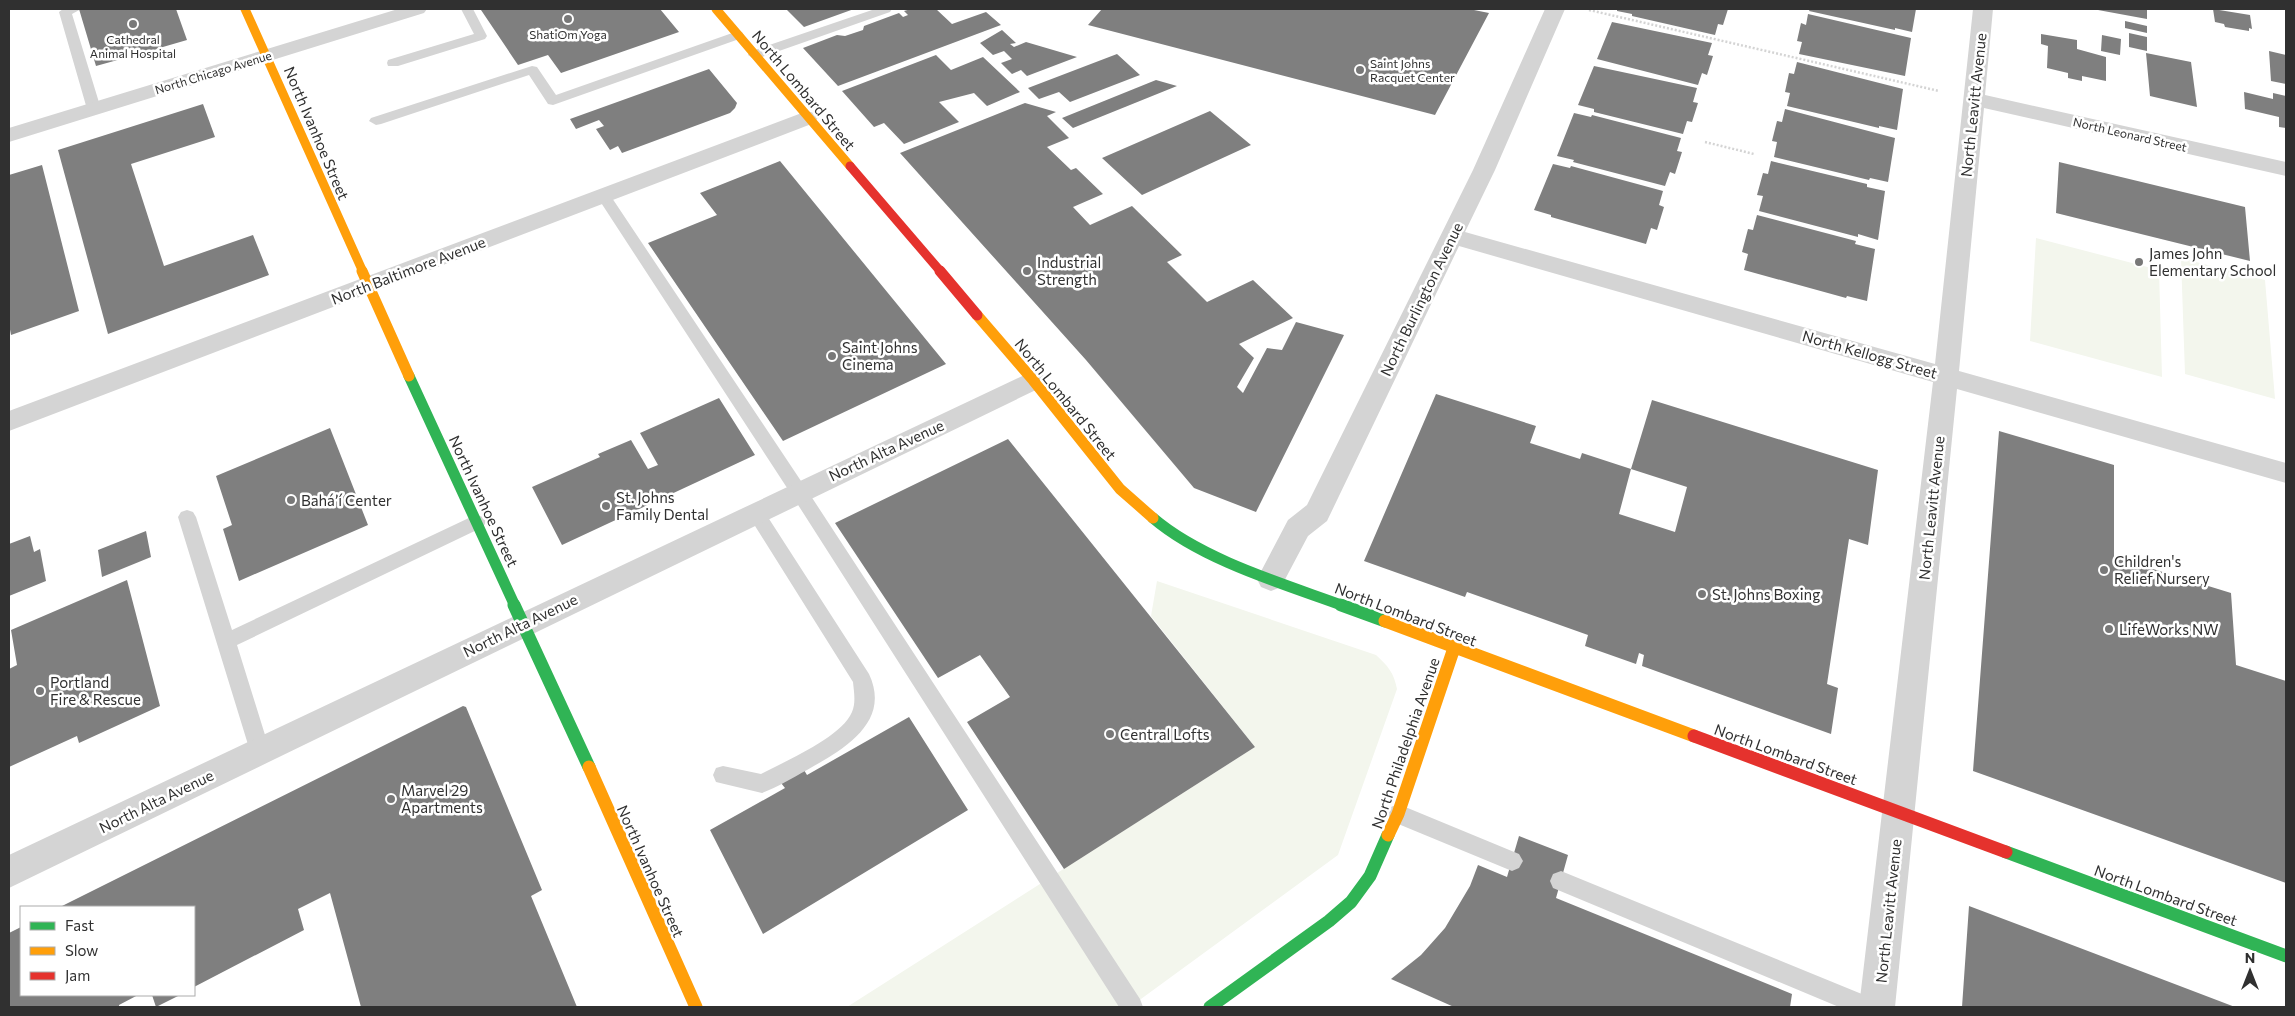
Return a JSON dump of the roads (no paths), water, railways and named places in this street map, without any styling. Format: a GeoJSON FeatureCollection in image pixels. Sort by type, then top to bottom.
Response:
{"type":"FeatureCollection","features":[{"type":"Feature","properties":{"kind":"street","name":"North Ivanhoe Street"},"geometry":{"type":"LineString","coordinates":[[245,9],[368,286],[524,623],[696,1007]]}},
{"type":"Feature","properties":{"kind":"street","name":"North Chicago Avenue"},"geometry":{"type":"LineString","coordinates":[[9,135],[417,9]]}},
{"type":"Feature","properties":{"kind":"street","name":"North Lombard Street"},"geometry":{"type":"LineString","coordinates":[[716,9],[807,118],[1033,380],[1120,489],[1144,513],[1166,530],[1203,550],[1271,579],[2286,956]]}},
{"type":"Feature","properties":{"kind":"street","name":"North Burlington Avenue"},"geometry":{"type":"LineString","coordinates":[[1271,579],[1298,528],[1317,513],[1453,236],[1555,9]]}},
{"type":"Feature","properties":{"kind":"street","name":"North Leavitt Avenue"},"geometry":{"type":"LineString","coordinates":[[1877,1007],[1946,375],[1982,9]]}},
{"type":"Feature","properties":{"kind":"street","name":"North Leonard Street"},"geometry":{"type":"LineString","coordinates":[[1973,99],[2286,169]]}},
{"type":"Feature","properties":{"kind":"street","name":"North Baltimore Avenue"},"geometry":{"type":"LineString","coordinates":[[9,420],[368,286],[807,118]]}},
{"type":"Feature","properties":{"kind":"street","name":"North Kellogg Street"},"geometry":{"type":"LineString","coordinates":[[1453,236],[2286,473]]}},
{"type":"Feature","properties":{"kind":"street","name":"North Alta Avenue"},"geometry":{"type":"LineString","coordinates":[[9,872],[1033,380]]}},
{"type":"Feature","properties":{"kind":"street","name":"North Philadelphia Avenue"},"geometry":{"type":"LineString","coordinates":[[1210,1007],[1329,921],[1351,902],[1370,876],[1398,814],[1454,648]]}},
{"type":"Feature","properties":{"kind":"lane"},"geometry":{"type":"LineString","coordinates":[[75,9],[65,12],[94,109]]}},
{"type":"Feature","properties":{"kind":"lane"},"geometry":{"type":"LineString","coordinates":[[392,63],[481,36],[467,9]]}},
{"type":"Feature","properties":{"kind":"lane"},"geometry":{"type":"LineString","coordinates":[[754,55],[886,9]]}},
{"type":"Feature","properties":{"kind":"lane"},"geometry":{"type":"LineString","coordinates":[[376,121],[532,70],[553,101],[738,35]]}},
{"type":"Feature","properties":{"kind":"lane"},"geometry":{"type":"LineString","coordinates":[[603,196],[798,492],[1132,1007]]}},
{"type":"Feature","properties":{"kind":"lane"},"geometry":{"type":"LineString","coordinates":[[723,774],[762,784],[845,737],[857,724],[864,709],[866,694],[862,680],[756,513]]}},
{"type":"Feature","properties":{"kind":"lane"},"geometry":{"type":"LineString","coordinates":[[187,517],[260,751]]}},
{"type":"Feature","properties":{"kind":"lane"},"geometry":{"type":"LineString","coordinates":[[225,642],[477,522]]}},
{"type":"Feature","properties":{"kind":"lane"},"geometry":{"type":"LineString","coordinates":[[1398,814],[1512,861]]}},
{"type":"Feature","properties":{"kind":"lane"},"geometry":{"type":"LineString","coordinates":[[1561,881],[1866,1007]]}},
{"type":"Feature","properties":{"kind":"place","name":"ShatiOm Yoga"},"geometry":{"type":"Point","coordinates":[568,19]}},
{"type":"Feature","properties":{"kind":"place","name":"Cathedral Animal Hospital"},"geometry":{"type":"Point","coordinates":[133,24]}},
{"type":"Feature","properties":{"kind":"place","name":"Saint Johns Racquet Center"},"geometry":{"type":"Point","coordinates":[1360,70]}},
{"type":"Feature","properties":{"kind":"place","name":"James John Elementary School"},"geometry":{"type":"Point","coordinates":[2139,262]}},
{"type":"Feature","properties":{"kind":"place","name":"Industrial Strength"},"geometry":{"type":"Point","coordinates":[1027,271]}},
{"type":"Feature","properties":{"kind":"place","name":"Saint Johns Cinema"},"geometry":{"type":"Point","coordinates":[832,356]}},
{"type":"Feature","properties":{"kind":"place","name":"Bahá’í Center"},"geometry":{"type":"Point","coordinates":[291,500]}},
{"type":"Feature","properties":{"kind":"place","name":"St. Johns Family Dental"},"geometry":{"type":"Point","coordinates":[606,506]}},
{"type":"Feature","properties":{"kind":"place","name":"Children's Relief Nursery"},"geometry":{"type":"Point","coordinates":[2104,570]}},
{"type":"Feature","properties":{"kind":"place","name":"St. Johns Boxing"},"geometry":{"type":"Point","coordinates":[1702,594]}},
{"type":"Feature","properties":{"kind":"place","name":"LifeWorks NW"},"geometry":{"type":"Point","coordinates":[2109,629]}},
{"type":"Feature","properties":{"kind":"place","name":"Portland Fire & Rescue"},"geometry":{"type":"Point","coordinates":[40,691]}},
{"type":"Feature","properties":{"kind":"place","name":"Central Lofts"},"geometry":{"type":"Point","coordinates":[1110,734]}},
{"type":"Feature","properties":{"kind":"place","name":"Marvel 29 Apartments"},"geometry":{"type":"Point","coordinates":[391,799]}}]}
